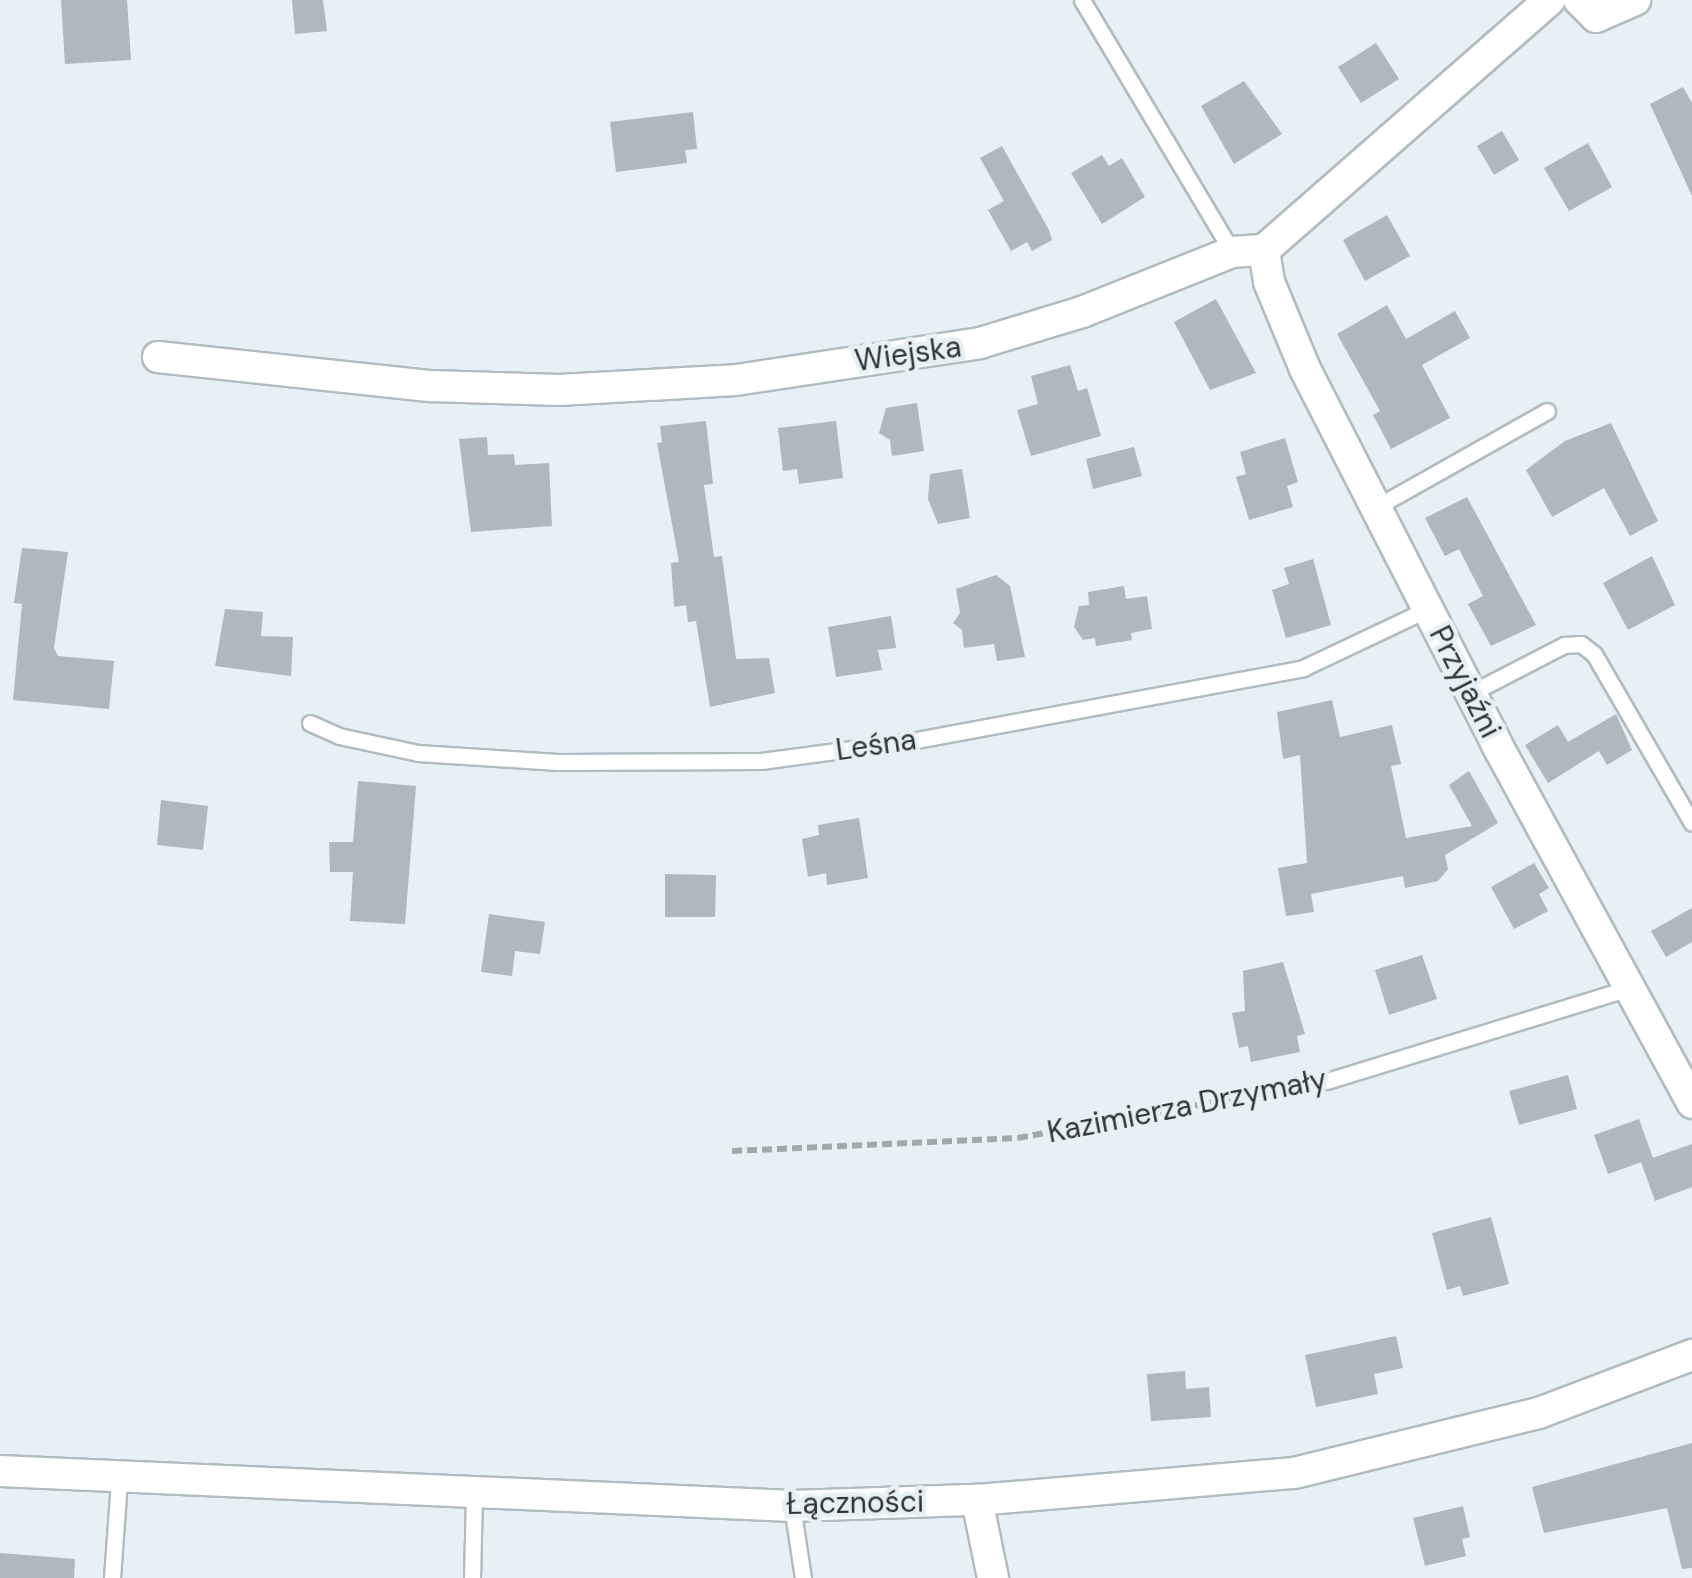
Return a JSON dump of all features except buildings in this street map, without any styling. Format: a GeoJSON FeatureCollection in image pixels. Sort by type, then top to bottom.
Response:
{"type":"FeatureCollection","features":[{"type":"Feature","properties":{"kind":"street"},"geometry":{"type":"LineString","coordinates":[[1264,250],[1550,0]]}},
{"type":"Feature","properties":{"kind":"street"},"geometry":{"type":"LineString","coordinates":[[1588,9],[1635,0]]}},
{"type":"Feature","properties":{"kind":"street","name":"Wiejska"},"geometry":{"type":"LineString","coordinates":[[158,357],[431,386],[559,390],[736,380],[980,343],[1082,312],[1232,252],[1264,250]]}},
{"type":"Feature","properties":{"kind":"street","name":"Przyjaźni"},"geometry":{"type":"LineString","coordinates":[[1264,250],[1269,282],[1306,369],[1471,692],[1692,1103]]}},
{"type":"Feature","properties":{"kind":"street","name":"Łączności"},"geometry":{"type":"LineString","coordinates":[[0,1471],[119,1480],[792,1506],[976,1500],[1294,1473],[1540,1414],[1692,1355]]}},
{"type":"Feature","properties":{"kind":"street"},"geometry":{"type":"LineString","coordinates":[[976,1500],[993,1578]]}},
{"type":"Feature","properties":{"kind":"lane"},"geometry":{"type":"LineString","coordinates":[[1082,0],[1232,252]]}},
{"type":"Feature","properties":{"kind":"lane"},"geometry":{"type":"LineString","coordinates":[[1376,507],[1546,412]]}},
{"type":"Feature","properties":{"kind":"lane","name":"Leśna"},"geometry":{"type":"LineString","coordinates":[[310,723],[339,736],[418,753],[558,762],[761,761],[911,741],[1303,668],[1428,609]]}},
{"type":"Feature","properties":{"kind":"lane"},"geometry":{"type":"LineString","coordinates":[[1471,692],[1564,645],[1580,644],[1594,654],[1692,823]]}},
{"type":"Feature","properties":{"kind":"lane","name":"Kazimierza Drzymały"},"geometry":{"type":"LineString","coordinates":[[1326,1081],[1413,1060],[1630,988]]}},
{"type":"Feature","properties":{"kind":"lane"},"geometry":{"type":"LineString","coordinates":[[112,1578],[119,1480]]}},
{"type":"Feature","properties":{"kind":"lane"},"geometry":{"type":"LineString","coordinates":[[472,1578],[474,1495]]}},
{"type":"Feature","properties":{"kind":"lane"},"geometry":{"type":"LineString","coordinates":[[792,1506],[804,1578]]}},
{"type":"Feature","properties":{"kind":"path","name":"Kazimierza Drzymały"},"geometry":{"type":"LineString","coordinates":[[732,1151],[1018,1138],[1326,1081]]}}]}
